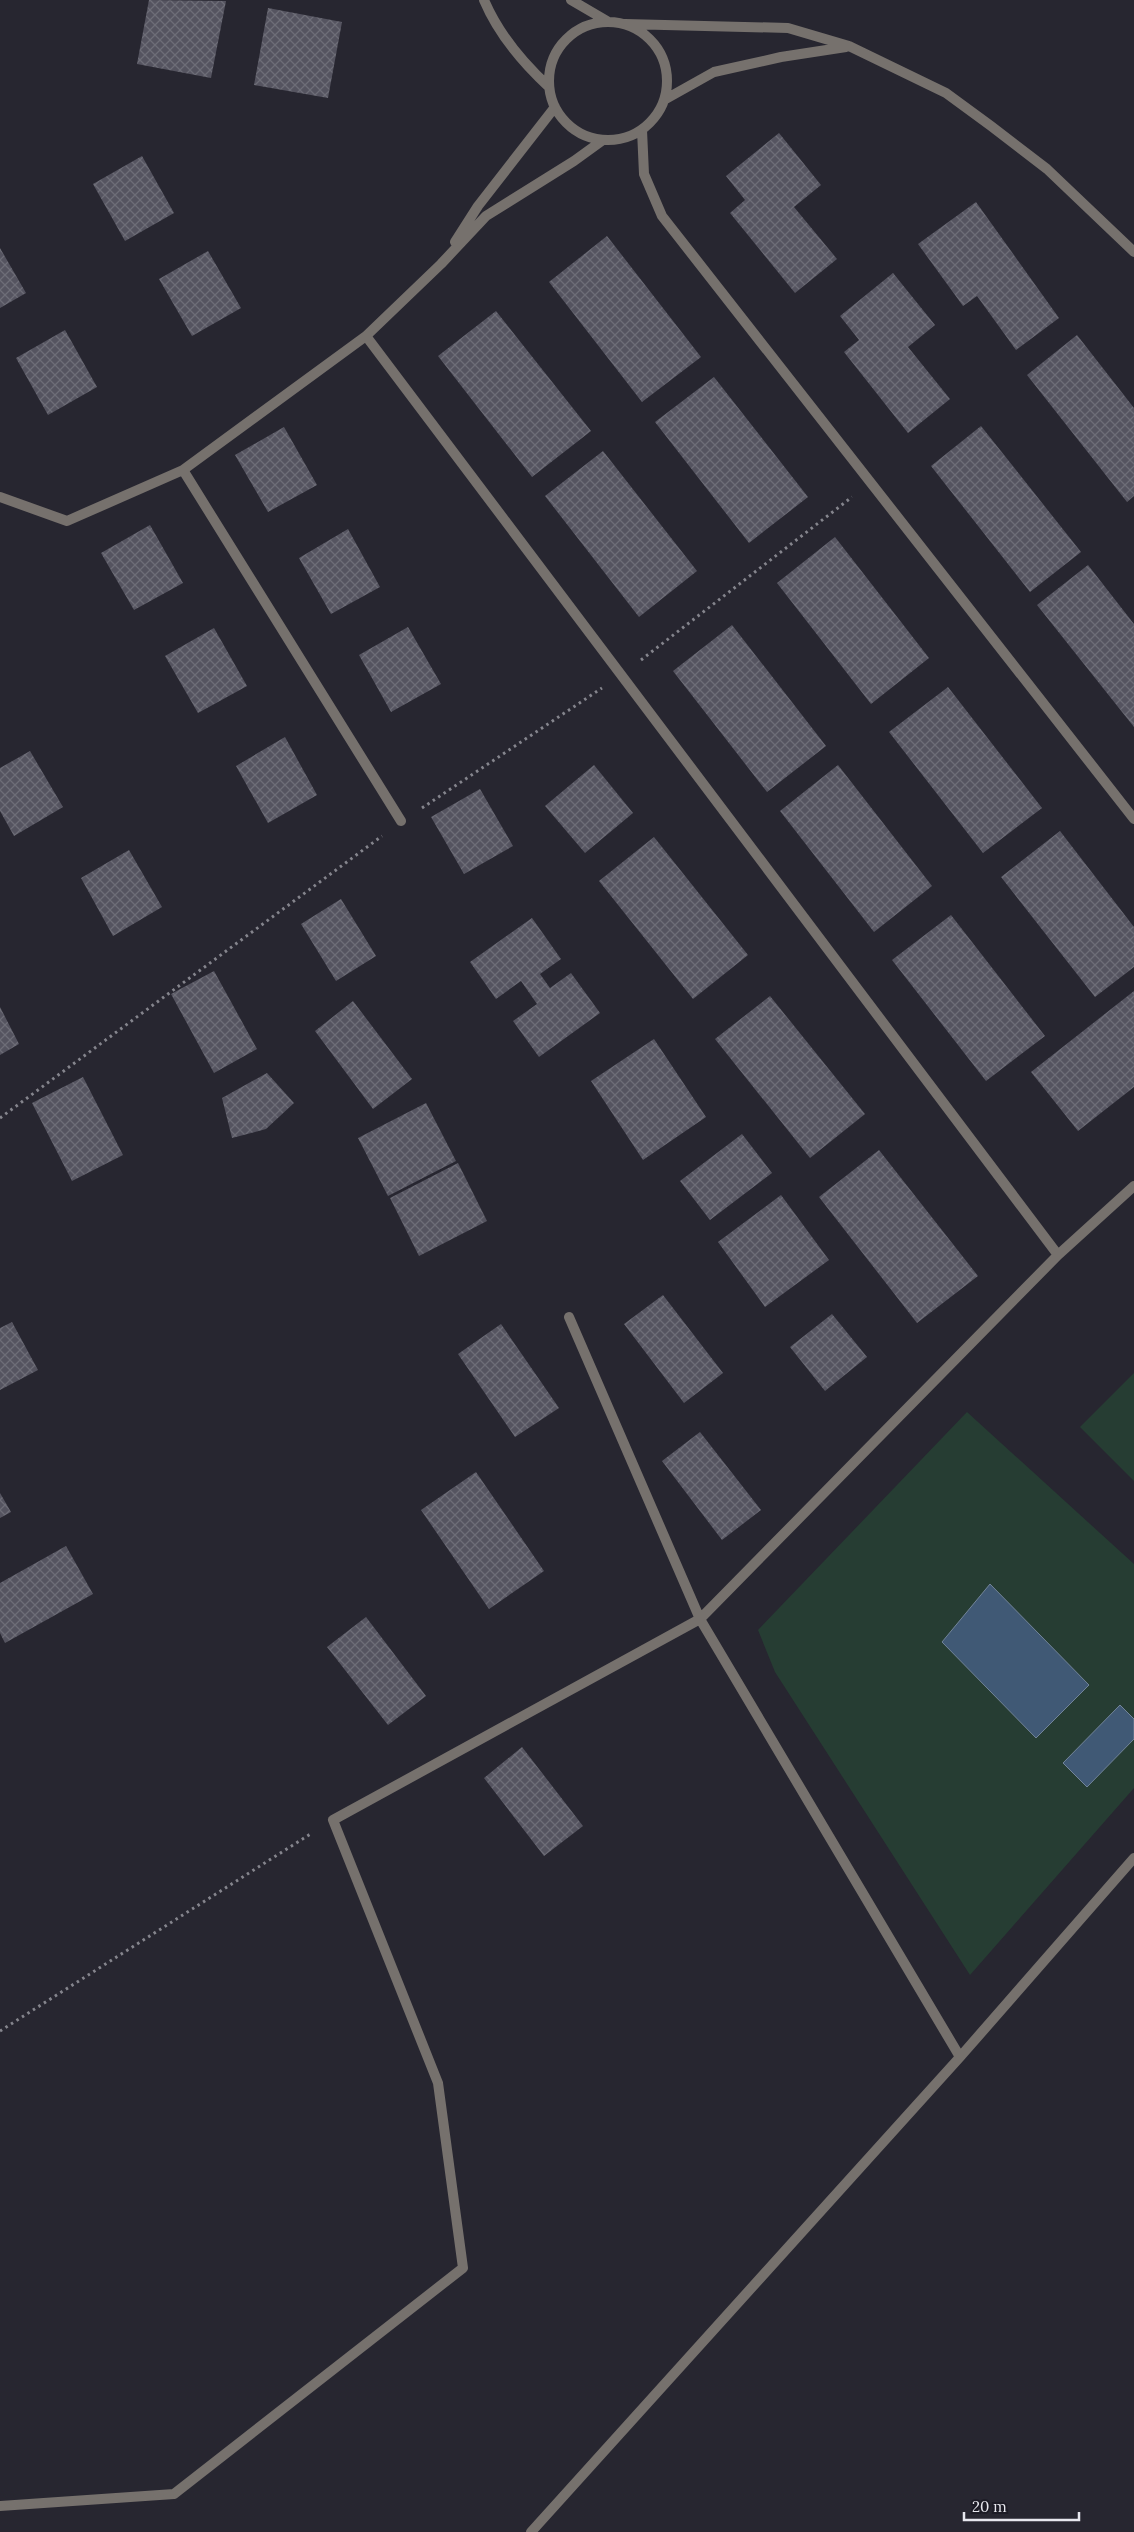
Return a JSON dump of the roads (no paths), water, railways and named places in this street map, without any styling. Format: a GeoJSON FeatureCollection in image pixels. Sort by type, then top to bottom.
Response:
{"type":"FeatureCollection","features":[{"type":"Feature","properties":{"kind":"street"},"geometry":{"type":"LineString","coordinates":[[484,0],[491,18],[528,68],[549,87]]}},
{"type":"Feature","properties":{"kind":"street"},"geometry":{"type":"LineString","coordinates":[[571,0],[607,21]]}},
{"type":"Feature","properties":{"kind":"street"},"geometry":{"type":"LineString","coordinates":[[625,24],[643,32],[656,45],[665,62],[668,81],[664,100],[656,117],[642,130],[622,138],[603,140],[583,135],[566,123],[555,107],[549,87],[550,67],[558,48],[571,34],[588,24],[607,21],[625,24],[788,28],[849,46],[946,93],[1047,169],[1134,252]]}},
{"type":"Feature","properties":{"kind":"street"},"geometry":{"type":"LineString","coordinates":[[664,100],[714,72],[781,57],[849,46]]}},
{"type":"Feature","properties":{"kind":"street"},"geometry":{"type":"LineString","coordinates":[[441,264],[478,206],[555,107]]}},
{"type":"Feature","properties":{"kind":"street"},"geometry":{"type":"LineString","coordinates":[[642,130],[644,174],[662,216],[1134,819]]}},
{"type":"Feature","properties":{"kind":"street"},"geometry":{"type":"LineString","coordinates":[[0,497],[67,521],[183,470],[366,336],[441,264],[486,216],[574,161],[603,140]]}},
{"type":"Feature","properties":{"kind":"street"},"geometry":{"type":"LineString","coordinates":[[366,336],[1058,1255]]}},
{"type":"Feature","properties":{"kind":"street"},"geometry":{"type":"LineString","coordinates":[[183,470],[401,821]]}},
{"type":"Feature","properties":{"kind":"street"},"geometry":{"type":"LineString","coordinates":[[0,2506],[174,2494],[463,2268],[438,2083],[333,1820],[700,1620],[1058,1255],[1134,1186]]}},
{"type":"Feature","properties":{"kind":"street"},"geometry":{"type":"LineString","coordinates":[[569,1317],[700,1620],[960,2058]]}},
{"type":"Feature","properties":{"kind":"street"},"geometry":{"type":"LineString","coordinates":[[531,2532],[960,2058],[1134,1858]]}},
{"type":"Feature","properties":{"kind":"water"},"geometry":{"type":"Polygon","coordinates":[[[990,1584],[1089,1685],[1036,1738],[942,1642],[990,1584]]]}},
{"type":"Feature","properties":{"kind":"water"},"geometry":{"type":"Polygon","coordinates":[[[1120,1705],[1134,1719],[1134,1739],[1087,1787],[1063,1763],[1120,1705]]]}}]}
